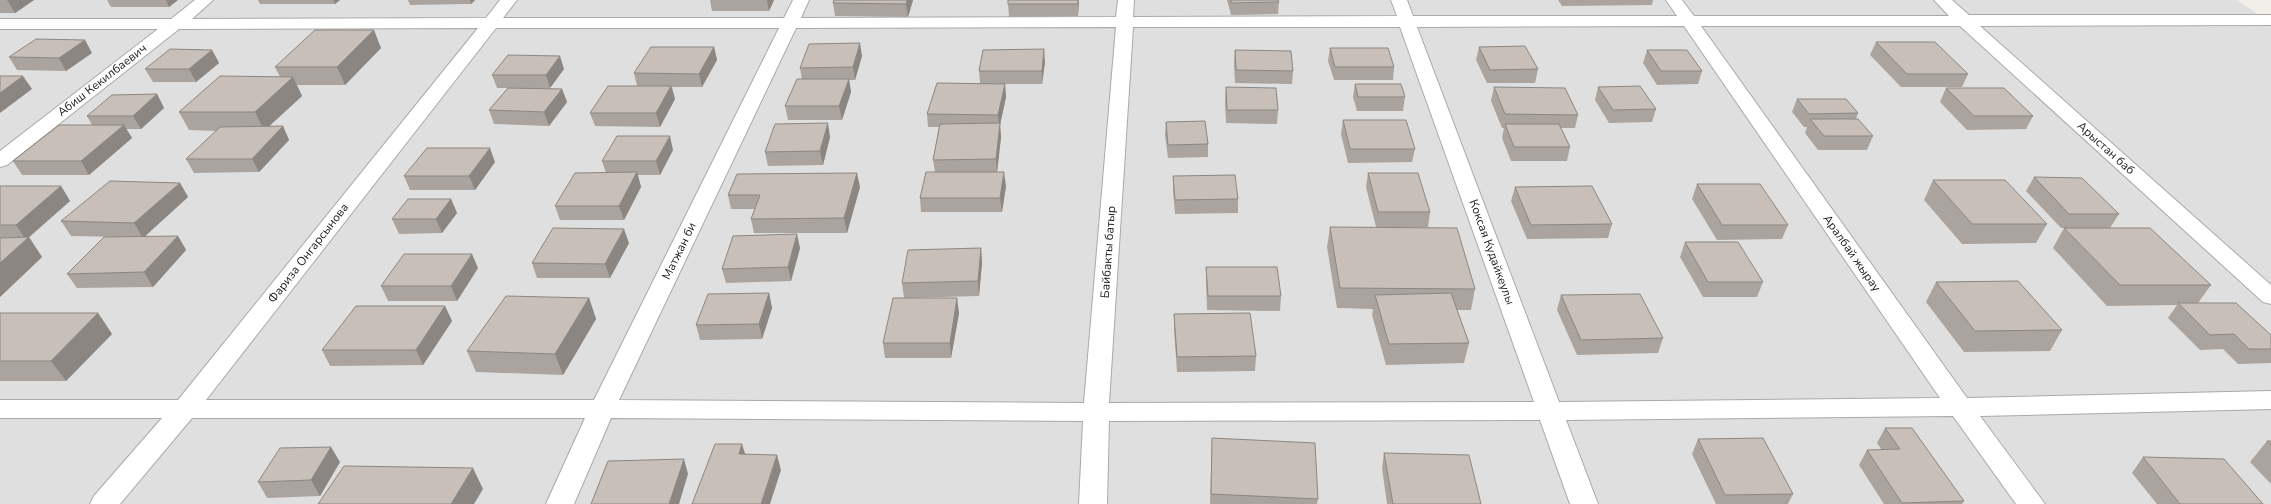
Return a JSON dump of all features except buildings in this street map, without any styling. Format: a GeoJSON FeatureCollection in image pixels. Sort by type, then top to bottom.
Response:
{"type":"FeatureCollection","features":[{"type":"Feature","properties":{"kind":"street","name":"Абиш Кекилбаевич"},"geometry":{"type":"LineString","coordinates":[[0,160],[204,0]]}},
{"type":"Feature","properties":{"kind":"street","name":"Фариза Онгарсынова"},"geometry":{"type":"LineString","coordinates":[[104,504],[184,410],[509,0]]}},
{"type":"Feature","properties":{"kind":"street","name":"Матжан би"},"geometry":{"type":"LineString","coordinates":[[560,504],[602,409],[801,0]]}},
{"type":"Feature","properties":{"kind":"street","name":"Байбакты батыр"},"geometry":{"type":"LineString","coordinates":[[1093,504],[1096,412],[1126,22],[1126,0]]}},
{"type":"Feature","properties":{"kind":"street","name":"Коксая Кудайкеулы"},"geometry":{"type":"LineString","coordinates":[[1399,0],[1584,504]]}},
{"type":"Feature","properties":{"kind":"street","name":"Аралбай жырау"},"geometry":{"type":"LineString","coordinates":[[1674,0],[1960,407],[2031,504]]}},
{"type":"Feature","properties":{"kind":"street","name":"Арыстан баб"},"geometry":{"type":"LineString","coordinates":[[1942,0],[2271,297]]}},
{"type":"Feature","properties":{"kind":"street"},"geometry":{"type":"LineString","coordinates":[[0,24],[177,22],[2271,20]]}},
{"type":"Feature","properties":{"kind":"street"},"geometry":{"type":"LineString","coordinates":[[0,409],[602,409],[1096,412],[1551,411],[1960,407],[2271,400]]}},
{"type":"Feature","properties":{"kind":"shaded area"},"geometry":{"type":"Polygon","coordinates":[[[0,0],[2237,0],[2271,23],[2271,504],[0,504],[0,0]]]}}]}
